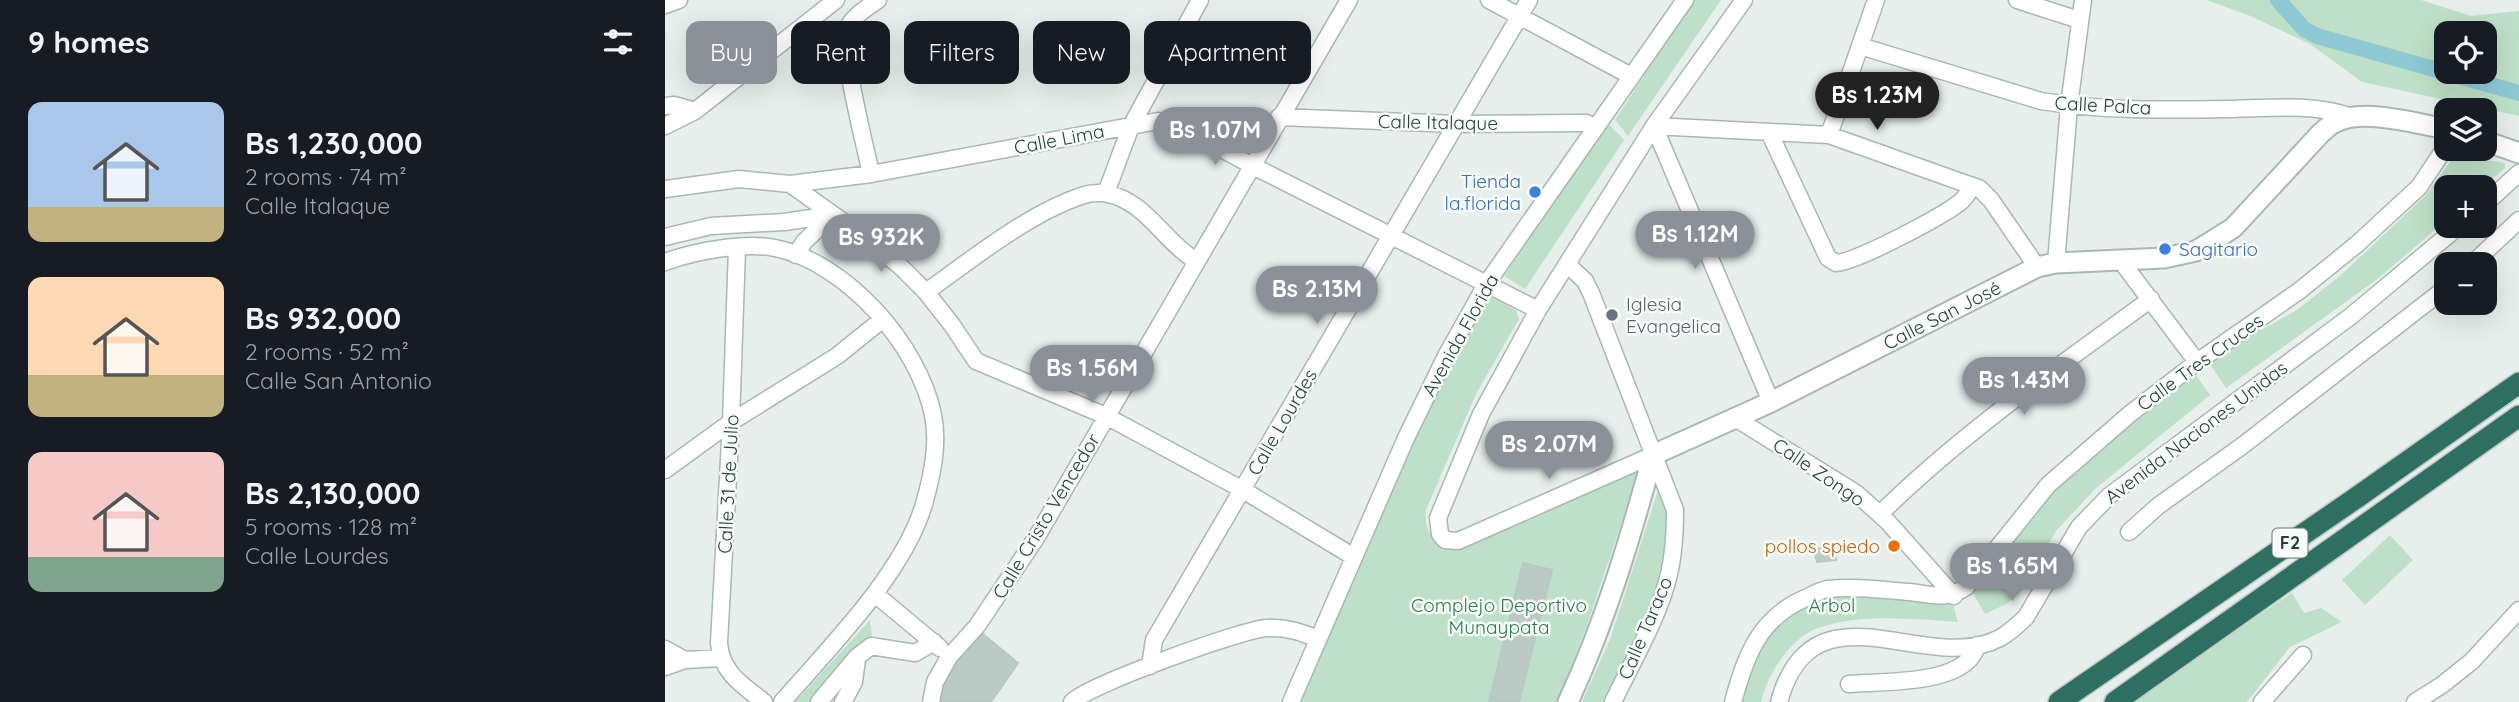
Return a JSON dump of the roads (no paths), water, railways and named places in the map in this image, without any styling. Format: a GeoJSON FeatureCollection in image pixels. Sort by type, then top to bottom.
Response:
{"type":"FeatureCollection","features":[{"type":"Feature","properties":{"kind":"highway","name":"F2"},"geometry":{"type":"LineString","coordinates":[[2059,702],[2519,383]]}},
{"type":"Feature","properties":{"kind":"highway","name":"F2"},"geometry":{"type":"LineString","coordinates":[[2115,702],[2519,416]]}},
{"type":"Feature","properties":{"kind":"street"},"geometry":{"type":"LineString","coordinates":[[665,5],[679,0]]}},
{"type":"Feature","properties":{"kind":"street"},"geometry":{"type":"LineString","coordinates":[[665,126],[695,111],[836,0]]}},
{"type":"Feature","properties":{"kind":"street"},"geometry":{"type":"LineString","coordinates":[[871,174],[848,66],[845,33],[851,21],[878,0]]}},
{"type":"Feature","properties":{"kind":"street"},"geometry":{"type":"LineString","coordinates":[[1106,193],[1131,125],[1200,0]]}},
{"type":"Feature","properties":{"kind":"street","name":"Calle Cristo Vencedor"},"geometry":{"type":"LineString","coordinates":[[931,702],[935,682],[949,657],[1002,590],[1036,538],[1349,0]]}},
{"type":"Feature","properties":{"kind":"street"},"geometry":{"type":"LineString","coordinates":[[1489,0],[1631,76]]}},
{"type":"Feature","properties":{"kind":"street","name":"Calle Lourdes"},"geometry":{"type":"LineString","coordinates":[[1150,666],[1154,640],[1529,0]]}},
{"type":"Feature","properties":{"kind":"street","name":"Avenida Florida"},"geometry":{"type":"LineString","coordinates":[[1291,702],[1406,438],[1440,367],[1487,283],[1685,0]]}},
{"type":"Feature","properties":{"kind":"street"},"geometry":{"type":"LineString","coordinates":[[1538,310],[1654,126],[1744,0]]}},
{"type":"Feature","properties":{"kind":"street"},"geometry":{"type":"LineString","coordinates":[[1829,135],[1876,0]]}},
{"type":"Feature","properties":{"kind":"street"},"geometry":{"type":"LineString","coordinates":[[2017,0],[2079,20]]}},
{"type":"Feature","properties":{"kind":"street"},"geometry":{"type":"LineString","coordinates":[[2046,265],[2083,0]]}},
{"type":"Feature","properties":{"kind":"street","name":"Calle Palca"},"geometry":{"type":"LineString","coordinates":[[1860,46],[2041,101],[2069,106],[2189,110],[2312,108],[2333,110],[2352,117]]}},
{"type":"Feature","properties":{"kind":"street"},"geometry":{"type":"LineString","coordinates":[[665,106],[674,105],[695,111]]}},
{"type":"Feature","properties":{"kind":"street"},"geometry":{"type":"LineString","coordinates":[[2352,117],[2366,116],[2434,127]]}},
{"type":"Feature","properties":{"kind":"street","name":"Calle Italaque"},"geometry":{"type":"LineString","coordinates":[[1279,117],[1457,124],[1577,122],[1596,128]]}},
{"type":"Feature","properties":{"kind":"street","name":"Calle San José"},"geometry":{"type":"LineString","coordinates":[[1538,310],[1481,414],[1438,519],[1440,534],[1445,540],[1458,541],[1771,402],[2046,265],[2164,258],[2196,251],[2233,228],[2321,133],[2335,122],[2352,117]]}},
{"type":"Feature","properties":{"kind":"street","name":"Calle Lima"},"geometry":{"type":"LineString","coordinates":[[665,189],[739,178],[790,184],[871,174],[1159,121],[1180,126],[1251,165],[1538,310]]}},
{"type":"Feature","properties":{"kind":"street"},"geometry":{"type":"LineString","coordinates":[[1654,126],[1829,135],[1979,188],[2046,265]]}},
{"type":"Feature","properties":{"kind":"street"},"geometry":{"type":"LineString","coordinates":[[1654,126],[1771,402]]}},
{"type":"Feature","properties":{"kind":"street"},"geometry":{"type":"LineString","coordinates":[[1769,132],[1828,258],[1836,263],[1853,260],[1942,214],[1964,199],[1972,186]]}},
{"type":"Feature","properties":{"kind":"street"},"geometry":{"type":"LineString","coordinates":[[2497,145],[2519,153]]}},
{"type":"Feature","properties":{"kind":"street","name":"Calle Tres Cruces"},"geometry":{"type":"LineString","coordinates":[[1954,596],[1980,572],[2047,485],[2131,413],[2197,362],[2299,291],[2356,245],[2419,187],[2436,161]]}},
{"type":"Feature","properties":{"kind":"street"},"geometry":{"type":"LineString","coordinates":[[2497,193],[2519,173]]}},
{"type":"Feature","properties":{"kind":"street"},"geometry":{"type":"LineString","coordinates":[[790,184],[900,266],[926,292],[976,361],[1106,416],[1243,490],[1354,557]]}},
{"type":"Feature","properties":{"kind":"street"},"geometry":{"type":"LineString","coordinates":[[926,292],[1011,232],[1082,195],[1106,193],[1124,199],[1139,210],[1180,252],[1196,261]]}},
{"type":"Feature","properties":{"kind":"street"},"geometry":{"type":"LineString","coordinates":[[665,237],[711,226],[784,222],[832,215]]}},
{"type":"Feature","properties":{"kind":"street"},"geometry":{"type":"LineString","coordinates":[[796,255],[804,242],[832,215]]}},
{"type":"Feature","properties":{"kind":"street"},"geometry":{"type":"LineString","coordinates":[[2485,252],[2519,220]]}},
{"type":"Feature","properties":{"kind":"street","name":"Avenida Naciones Unidas"},"geometry":{"type":"LineString","coordinates":[[1779,702],[1790,676],[1802,659],[1818,645],[1848,636],[1952,647],[1977,645],[1999,639],[2025,617],[2079,527],[2109,496],[2351,316],[2445,238]]}},
{"type":"Feature","properties":{"kind":"street"},"geometry":{"type":"LineString","coordinates":[[665,262],[684,255],[760,246],[778,248],[796,255],[841,280],[883,318],[917,369],[933,416],[935,442],[932,474],[923,507],[911,535],[875,594],[782,702]]}},
{"type":"Feature","properties":{"kind":"street","name":"Calle 31 de Julio"},"geometry":{"type":"LineString","coordinates":[[720,658],[737,248]]}},
{"type":"Feature","properties":{"kind":"street"},"geometry":{"type":"LineString","coordinates":[[2122,261],[2197,362]]}},
{"type":"Feature","properties":{"kind":"street"},"geometry":{"type":"LineString","coordinates":[[1568,265],[1578,273],[1591,293],[1653,455],[1629,538],[1584,667],[1568,702]]}},
{"type":"Feature","properties":{"kind":"street"},"geometry":{"type":"LineString","coordinates":[[2129,532],[2158,506],[2242,446],[2434,297]]}},
{"type":"Feature","properties":{"kind":"street"},"geometry":{"type":"LineString","coordinates":[[1880,514],[1937,461],[2151,299]]}},
{"type":"Feature","properties":{"kind":"street"},"geometry":{"type":"LineString","coordinates":[[665,470],[731,422],[838,356],[883,318]]}},
{"type":"Feature","properties":{"kind":"street","name":"Calle Zongo"},"geometry":{"type":"LineString","coordinates":[[1735,418],[1856,493],[1880,514],[1954,596]]}},
{"type":"Feature","properties":{"kind":"street","name":"Calle Taraco"},"geometry":{"type":"LineString","coordinates":[[1613,702],[1652,621],[1669,576],[1675,539],[1675,510],[1653,455]]}},
{"type":"Feature","properties":{"kind":"street"},"geometry":{"type":"LineString","coordinates":[[1733,702],[1743,665],[1757,637],[1776,615],[1791,604],[1826,589],[1954,596]]}},
{"type":"Feature","properties":{"kind":"street"},"geometry":{"type":"LineString","coordinates":[[875,594],[949,657]]}},
{"type":"Feature","properties":{"kind":"street"},"geometry":{"type":"LineString","coordinates":[[2416,702],[2472,661],[2519,611]]}},
{"type":"Feature","properties":{"kind":"street"},"geometry":{"type":"LineString","coordinates":[[1072,702],[1089,691],[1150,666],[1224,639],[1264,628],[1291,629],[1318,639]]}},
{"type":"Feature","properties":{"kind":"street"},"geometry":{"type":"LineString","coordinates":[[819,702],[857,657],[871,646],[915,653],[934,642]]}},
{"type":"Feature","properties":{"kind":"street"},"geometry":{"type":"LineString","coordinates":[[1849,684],[1937,677],[1958,668],[1976,650],[1977,645]]}},
{"type":"Feature","properties":{"kind":"street"},"geometry":{"type":"LineString","coordinates":[[665,649],[685,660]]}},
{"type":"Feature","properties":{"kind":"street"},"geometry":{"type":"LineString","coordinates":[[2262,702],[2303,656]]}},
{"type":"Feature","properties":{"kind":"street"},"geometry":{"type":"LineString","coordinates":[[843,702],[854,682],[857,657]]}},
{"type":"Feature","properties":{"kind":"street"},"geometry":{"type":"LineString","coordinates":[[665,667],[685,660],[720,658],[733,677],[764,702]]}},
{"type":"Feature","properties":{"kind":"waterway"},"geometry":{"type":"LineString","coordinates":[[2278,0],[2304,29],[2317,36],[2519,93]]}},
{"type":"Feature","properties":{"kind":"place","name":"Tienda la.florida"},"geometry":{"type":"Point","coordinates":[1535,192]}},
{"type":"Feature","properties":{"kind":"place","name":"Sagitario"},"geometry":{"type":"Point","coordinates":[2165,249]}},
{"type":"Feature","properties":{"kind":"place","name":"Iglesia Evangelica"},"geometry":{"type":"Point","coordinates":[1612,315]}},
{"type":"Feature","properties":{"kind":"place","name":"pollos spiedo"},"geometry":{"type":"Point","coordinates":[1894,546]}},
{"type":"Feature","properties":{"kind":"park label","name":"Arbol"},"geometry":{"type":"Point","coordinates":[1832,605]}},
{"type":"Feature","properties":{"kind":"park label","name":"Complejo Deportivo Munaypata"},"geometry":{"type":"Point","coordinates":[1499,616]}}]}
